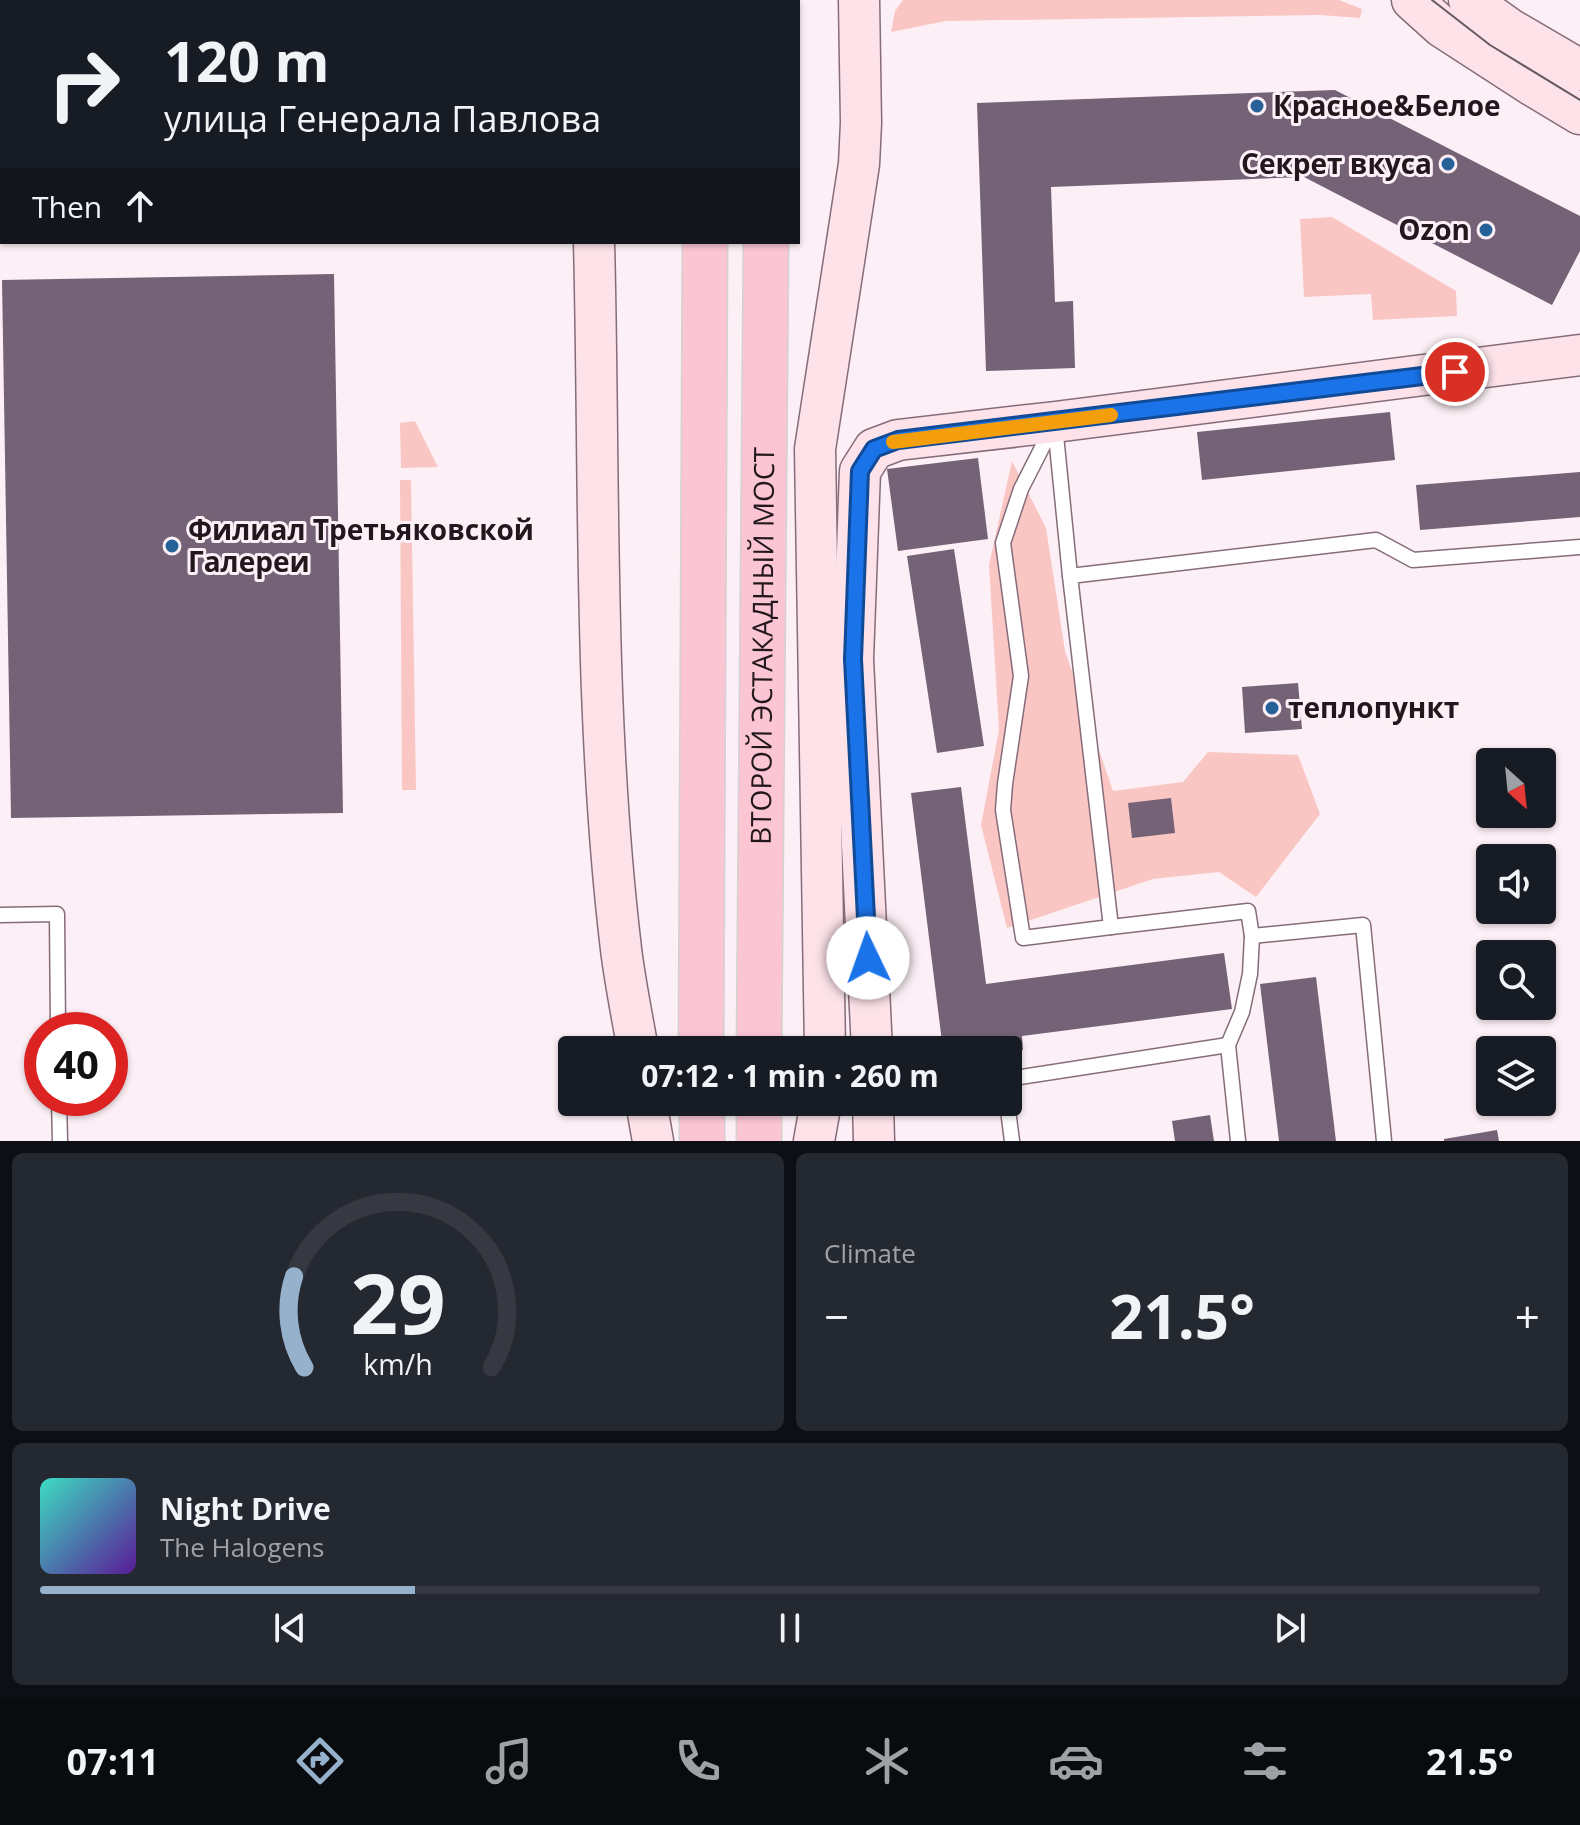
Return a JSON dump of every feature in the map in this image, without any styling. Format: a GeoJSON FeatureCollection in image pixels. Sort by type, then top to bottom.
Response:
{"type":"FeatureCollection","features":[{"type":"Feature","properties":{"kind":"main road"},"geometry":{"type":"LineString","coordinates":[[825,1036],[815,449],[859,164],[859,0]]}},
{"type":"Feature","properties":{"kind":"main road"},"geometry":{"type":"LineString","coordinates":[[1412,0],[1442,27],[1580,114]]}},
{"type":"Feature","properties":{"kind":"main road"},"geometry":{"type":"LineString","coordinates":[[1469,0],[1510,29],[1580,70]]}},
{"type":"Feature","properties":{"kind":"main road"},"geometry":{"type":"LineString","coordinates":[[594,244],[600,623],[606,773],[622,952],[636,1036]]}},
{"type":"Feature","properties":{"kind":"main road","name":"ВТОРОЙ ЭСТАКАДНЫЙ МОСТ"},"geometry":{"type":"LineString","coordinates":[[701,1036],[705,244]]}},
{"type":"Feature","properties":{"kind":"main road","name":"ВТОРОЙ ЭСТАКАДНЫЙ МОСТ"},"geometry":{"type":"LineString","coordinates":[[759,1036],[766,244]]}},
{"type":"Feature","properties":{"kind":"main road"},"geometry":{"type":"LineString","coordinates":[[871,1036],[853,659],[860,471],[874,449],[898,440],[1580,355]]}},
{"type":"Feature","properties":{"kind":"main road"},"geometry":{"type":"LineString","coordinates":[[649,1116],[653,1141]]}},
{"type":"Feature","properties":{"kind":"main road"},"geometry":{"type":"LineString","coordinates":[[702,1116],[702,1141]]}},
{"type":"Feature","properties":{"kind":"main road"},"geometry":{"type":"LineString","coordinates":[[759,1116],[759,1141]]}},
{"type":"Feature","properties":{"kind":"main road"},"geometry":{"type":"LineString","coordinates":[[814,1141],[818,1116]]}},
{"type":"Feature","properties":{"kind":"main road"},"geometry":{"type":"LineString","coordinates":[[873,1116],[874,1141]]}},
{"type":"Feature","properties":{"kind":"lane"},"geometry":{"type":"LineString","coordinates":[[1055,422],[1111,927]]}},
{"type":"Feature","properties":{"kind":"lane"},"geometry":{"type":"LineString","coordinates":[[1055,422],[1021,489],[1003,543],[1021,676],[1003,810],[1023,938],[1248,911],[1252,936],[1250,974],[1242,1012],[1228,1045],[1238,1141]]}},
{"type":"Feature","properties":{"kind":"lane"},"geometry":{"type":"LineString","coordinates":[[1070,576],[1376,540],[1413,560],[1580,547]]}},
{"type":"Feature","properties":{"kind":"lane"},"geometry":{"type":"LineString","coordinates":[[0,915],[57,914],[58,1012]]}},
{"type":"Feature","properties":{"kind":"lane"},"geometry":{"type":"LineString","coordinates":[[1252,936],[1363,925],[1384,1141]]}},
{"type":"Feature","properties":{"kind":"lane"},"geometry":{"type":"LineString","coordinates":[[1022,1077],[1228,1045]]}},
{"type":"Feature","properties":{"kind":"lane"},"geometry":{"type":"LineString","coordinates":[[59,1116],[60,1141]]}},
{"type":"Feature","properties":{"kind":"lane"},"geometry":{"type":"LineString","coordinates":[[1009,1116],[1012,1141]]}},
{"type":"Feature","properties":{"kind":"shaded area"},"geometry":{"type":"Polygon","coordinates":[[[903,0],[1339,0],[1362,9],[1360,18],[1320,15],[946,21],[891,32],[895,11],[903,0]]]}},
{"type":"Feature","properties":{"kind":"shaded area"},"geometry":{"type":"Polygon","coordinates":[[[1332,217],[1456,291],[1457,316],[1373,320],[1371,294],[1304,297],[1300,219],[1332,217]]]}},
{"type":"Feature","properties":{"kind":"shaded area"},"geometry":{"type":"Polygon","coordinates":[[[415,421],[438,467],[401,468],[400,423],[415,421]]]}},
{"type":"Feature","properties":{"kind":"shaded area"},"geometry":{"type":"Polygon","coordinates":[[[1012,461],[1046,528],[1065,651],[1113,791],[1183,782],[1208,752],[1298,755],[1320,814],[1256,897],[1219,872],[1153,879],[1007,928],[981,825],[999,730],[989,565],[1012,461]]]}},
{"type":"Feature","properties":{"kind":"shaded area"},"geometry":{"type":"Polygon","coordinates":[[[400,480],[411,480],[416,790],[402,790],[400,480]]]}},
{"type":"Feature","properties":{"kind":"building"},"geometry":{"type":"Polygon","coordinates":[[[1335,90],[1580,216],[1580,251],[1552,305],[1304,177],[1051,187],[1055,302],[1073,301],[1075,368],[986,371],[977,103],[1335,90]]]}},
{"type":"Feature","properties":{"kind":"building","name":"Филиал Третьяковской Галереи"},"geometry":{"type":"Polygon","coordinates":[[[334,274],[343,813],[11,818],[2,280],[334,274]]]}},
{"type":"Feature","properties":{"kind":"building"},"geometry":{"type":"Polygon","coordinates":[[[1390,412],[1395,460],[1202,480],[1197,432],[1390,412]]]}},
{"type":"Feature","properties":{"kind":"building"},"geometry":{"type":"Polygon","coordinates":[[[978,458],[988,539],[898,551],[887,469],[978,458]]]}},
{"type":"Feature","properties":{"kind":"building"},"geometry":{"type":"Polygon","coordinates":[[[1580,472],[1580,517],[1420,530],[1416,485],[1580,472]]]}},
{"type":"Feature","properties":{"kind":"building"},"geometry":{"type":"Polygon","coordinates":[[[954,549],[984,746],[937,753],[907,556],[954,549]]]}},
{"type":"Feature","properties":{"kind":"building","name":"теплопункт"},"geometry":{"type":"Polygon","coordinates":[[[1298,683],[1302,729],[1245,733],[1242,687],[1298,683]]]}},
{"type":"Feature","properties":{"kind":"building"},"geometry":{"type":"Polygon","coordinates":[[[961,787],[986,984],[1224,953],[1232,1009],[1022,1036],[941,1036],[911,793],[961,787]]]}},
{"type":"Feature","properties":{"kind":"building"},"geometry":{"type":"Polygon","coordinates":[[[1171,798],[1175,833],[1132,838],[1128,803],[1171,798]]]}},
{"type":"Feature","properties":{"kind":"building"},"geometry":{"type":"Polygon","coordinates":[[[1316,977],[1336,1141],[1279,1141],[1260,984],[1316,977]]]}},
{"type":"Feature","properties":{"kind":"building"},"geometry":{"type":"Polygon","coordinates":[[[1210,1115],[1214,1141],[1175,1141],[1172,1121],[1210,1115]]]}},
{"type":"Feature","properties":{"kind":"building"},"geometry":{"type":"Polygon","coordinates":[[[1497,1130],[1499,1141],[1444,1141],[1444,1139],[1497,1130]]]}},
{"type":"Feature","properties":{"kind":"tram line"},"geometry":{"type":"LineString","coordinates":[[1432,0],[1490,45],[1580,100]]}},
{"type":"Feature","properties":{"kind":"slow traffic"},"geometry":{"type":"LineString","coordinates":[[893,442],[1111,415]]}},
{"type":"Feature","properties":{"kind":"place","name":"Красное&Белое"},"geometry":{"type":"Point","coordinates":[1257,106]}},
{"type":"Feature","properties":{"kind":"place","name":"Секрет вкуса"},"geometry":{"type":"Point","coordinates":[1448,164]}},
{"type":"Feature","properties":{"kind":"place","name":"Ozon"},"geometry":{"type":"Point","coordinates":[1486,230]}},
{"type":"Feature","properties":{"kind":"place","name":"Филиал Третьяковской Галереи"},"geometry":{"type":"Point","coordinates":[172,546]}},
{"type":"Feature","properties":{"kind":"place","name":"теплопункт"},"geometry":{"type":"Point","coordinates":[1272,708]}},
{"type":"Feature","properties":{"kind":"route"},"geometry":{"type":"LineString","coordinates":[[868,958],[853,659],[860,471],[874,449],[898,440],[1455,372]]}}]}
